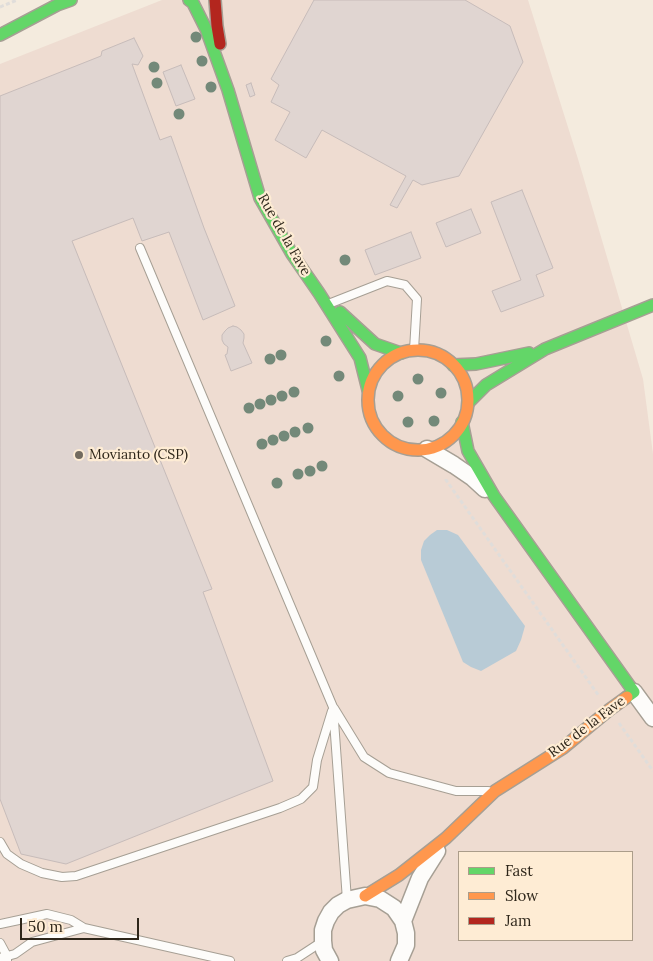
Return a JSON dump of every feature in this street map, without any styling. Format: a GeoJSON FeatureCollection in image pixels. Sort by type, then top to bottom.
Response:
{"type":"FeatureCollection","features":[{"type":"Feature","properties":{"kind":"main road"},"geometry":{"type":"LineString","coordinates":[[0,35],[57,5],[71,0]]}},
{"type":"Feature","properties":{"kind":"main road","name":"Rue de la Fave"},"geometry":{"type":"LineString","coordinates":[[189,0],[193,3],[206,29],[228,90],[260,198],[292,254],[360,358],[368,390]]}},
{"type":"Feature","properties":{"kind":"main road","name":"Rue de la Fave"},"geometry":{"type":"LineString","coordinates":[[215,0],[217,26],[228,90]]}},
{"type":"Feature","properties":{"kind":"main road","name":"Rue de la Fave"},"geometry":{"type":"LineString","coordinates":[[319,293],[375,344],[401,353]]}},
{"type":"Feature","properties":{"kind":"main road"},"geometry":{"type":"LineString","coordinates":[[453,365],[476,364],[545,349],[653,306]]}},
{"type":"Feature","properties":{"kind":"main road"},"geometry":{"type":"LineString","coordinates":[[468,402],[486,385],[545,349]]}},
{"type":"Feature","properties":{"kind":"main road"},"geometry":{"type":"LineString","coordinates":[[414,350],[442,356],[453,365],[461,376],[468,402],[466,413],[454,435],[442,444],[427,449],[412,450],[397,446],[384,437],[373,424],[368,407],[368,390],[375,374],[386,362],[401,353],[414,350]]}},
{"type":"Feature","properties":{"kind":"main road","name":"Rue de la Fave"},"geometry":{"type":"LineString","coordinates":[[365,896],[399,875],[446,838],[495,791],[563,748],[634,692],[494,496],[468,451],[462,422]]}},
{"type":"Feature","properties":{"kind":"street","name":"Rue de la Fave"},"geometry":{"type":"LineString","coordinates":[[427,449],[474,478],[494,496]]}},
{"type":"Feature","properties":{"kind":"street"},"geometry":{"type":"LineString","coordinates":[[634,692],[653,718]]}},
{"type":"Feature","properties":{"kind":"street","name":"Rue de la Fave"},"geometry":{"type":"LineString","coordinates":[[403,920],[420,878],[446,838]]}},
{"type":"Feature","properties":{"kind":"street"},"geometry":{"type":"LineString","coordinates":[[330,961],[324,950],[323,941],[323,930],[326,921],[338,905],[347,900],[365,896],[380,899],[394,908],[403,920],[406,945],[399,961]]}},
{"type":"Feature","properties":{"kind":"lane"},"geometry":{"type":"LineString","coordinates":[[140,248],[333,707],[364,757],[389,773],[456,791],[495,791]]}},
{"type":"Feature","properties":{"kind":"lane"},"geometry":{"type":"LineString","coordinates":[[331,304],[387,281],[405,285],[417,299],[414,350]]}},
{"type":"Feature","properties":{"kind":"lane"},"geometry":{"type":"LineString","coordinates":[[0,842],[7,854],[21,864],[42,874],[62,877],[76,876],[280,808],[301,799],[313,787],[317,760],[333,707]]}},
{"type":"Feature","properties":{"kind":"lane"},"geometry":{"type":"LineString","coordinates":[[333,707],[347,900]]}},
{"type":"Feature","properties":{"kind":"lane"},"geometry":{"type":"LineString","coordinates":[[0,924],[47,914],[71,920],[84,928],[230,961]]}},
{"type":"Feature","properties":{"kind":"lane"},"geometry":{"type":"LineString","coordinates":[[0,943],[5,959],[32,942],[84,928]]}},
{"type":"Feature","properties":{"kind":"lane"},"geometry":{"type":"LineString","coordinates":[[287,961],[297,958],[323,941]]}},
{"type":"Feature","properties":{"kind":"path"},"geometry":{"type":"LineString","coordinates":[[0,7],[17,0]]}},
{"type":"Feature","properties":{"kind":"path"},"geometry":{"type":"LineString","coordinates":[[454,465],[446,480],[653,771]]}},
{"type":"Feature","properties":{"kind":"shaded area"},"geometry":{"type":"Polygon","coordinates":[[[162,0],[528,0],[578,159],[643,379],[653,454],[653,961],[0,961],[0,64],[162,0]]]}},
{"type":"Feature","properties":{"kind":"water"},"geometry":{"type":"Polygon","coordinates":[[[437,530],[447,530],[458,535],[525,626],[516,651],[481,671],[463,662],[421,560],[421,550],[424,541],[437,530]]]}},
{"type":"Feature","properties":{"kind":"building"},"geometry":{"type":"Polygon","coordinates":[[[314,0],[465,0],[510,26],[523,62],[459,176],[422,185],[413,180],[397,208],[390,205],[406,176],[322,130],[306,158],[275,140],[290,112],[271,102],[279,85],[271,79],[314,0]]]}},
{"type":"Feature","properties":{"kind":"building","name":"Movianto (CSP)"},"geometry":{"type":"Polygon","coordinates":[[[134,38],[143,56],[138,65],[132,64],[160,140],[171,136],[204,228],[235,306],[203,320],[169,232],[142,241],[133,218],[72,241],[212,589],[203,592],[273,781],[66,864],[21,854],[0,799],[0,96],[101,56],[102,51],[134,38]]]}},
{"type":"Feature","properties":{"kind":"building"},"geometry":{"type":"Polygon","coordinates":[[[181,65],[195,99],[176,106],[163,72],[181,65]]]}},
{"type":"Feature","properties":{"kind":"building"},"geometry":{"type":"Polygon","coordinates":[[[251,83],[255,95],[250,97],[246,85],[251,83]]]}},
{"type":"Feature","properties":{"kind":"building"},"geometry":{"type":"Polygon","coordinates":[[[522,190],[553,268],[536,275],[544,296],[501,312],[492,291],[521,280],[491,202],[522,190]]]}},
{"type":"Feature","properties":{"kind":"building"},"geometry":{"type":"Polygon","coordinates":[[[471,209],[481,233],[446,247],[436,223],[471,209]]]}},
{"type":"Feature","properties":{"kind":"building"},"geometry":{"type":"Polygon","coordinates":[[[411,232],[421,258],[375,275],[365,250],[411,232]]]}},
{"type":"Feature","properties":{"kind":"building"},"geometry":{"type":"Polygon","coordinates":[[[237,327],[244,334],[243,343],[252,363],[231,371],[225,355],[227,354],[228,347],[222,340],[222,335],[228,328],[237,327]]]}},
{"type":"Feature","properties":{"kind":"traffic: fast"},"geometry":{"type":"LineString","coordinates":[[0,35],[57,5],[71,0]]}},
{"type":"Feature","properties":{"kind":"traffic: fast"},"geometry":{"type":"LineString","coordinates":[[189,0],[193,3],[206,29],[228,90],[260,198],[292,254],[360,358],[368,390]]}},
{"type":"Feature","properties":{"kind":"traffic: fast"},"geometry":{"type":"LineString","coordinates":[[468,403],[486,385],[545,349],[653,305]]}},
{"type":"Feature","properties":{"kind":"traffic: fast"},"geometry":{"type":"LineString","coordinates":[[340,312],[375,344],[401,353]]}},
{"type":"Feature","properties":{"kind":"traffic: fast"},"geometry":{"type":"LineString","coordinates":[[453,365],[476,364],[529,353]]}},
{"type":"Feature","properties":{"kind":"traffic: fast"},"geometry":{"type":"LineString","coordinates":[[462,422],[468,451],[494,496],[634,692],[627,697]]}},
{"type":"Feature","properties":{"kind":"traffic: slow"},"geometry":{"type":"LineString","coordinates":[[418,350],[437,354],[453,365],[464,381],[468,400],[464,419],[453,435],[437,446],[418,450],[399,446],[383,435],[372,419],[368,400],[372,381],[383,365],[399,354],[418,350]]}},
{"type":"Feature","properties":{"kind":"traffic: slow"},"geometry":{"type":"LineString","coordinates":[[365,896],[399,875],[446,838],[495,791],[563,748],[627,697]]}},
{"type":"Feature","properties":{"kind":"traffic: jam"},"geometry":{"type":"LineString","coordinates":[[215,0],[220,44]]}},
{"type":"Feature","properties":{"kind":"place","name":"Movianto (CSP)"},"geometry":{"type":"Point","coordinates":[79,455]}}]}
